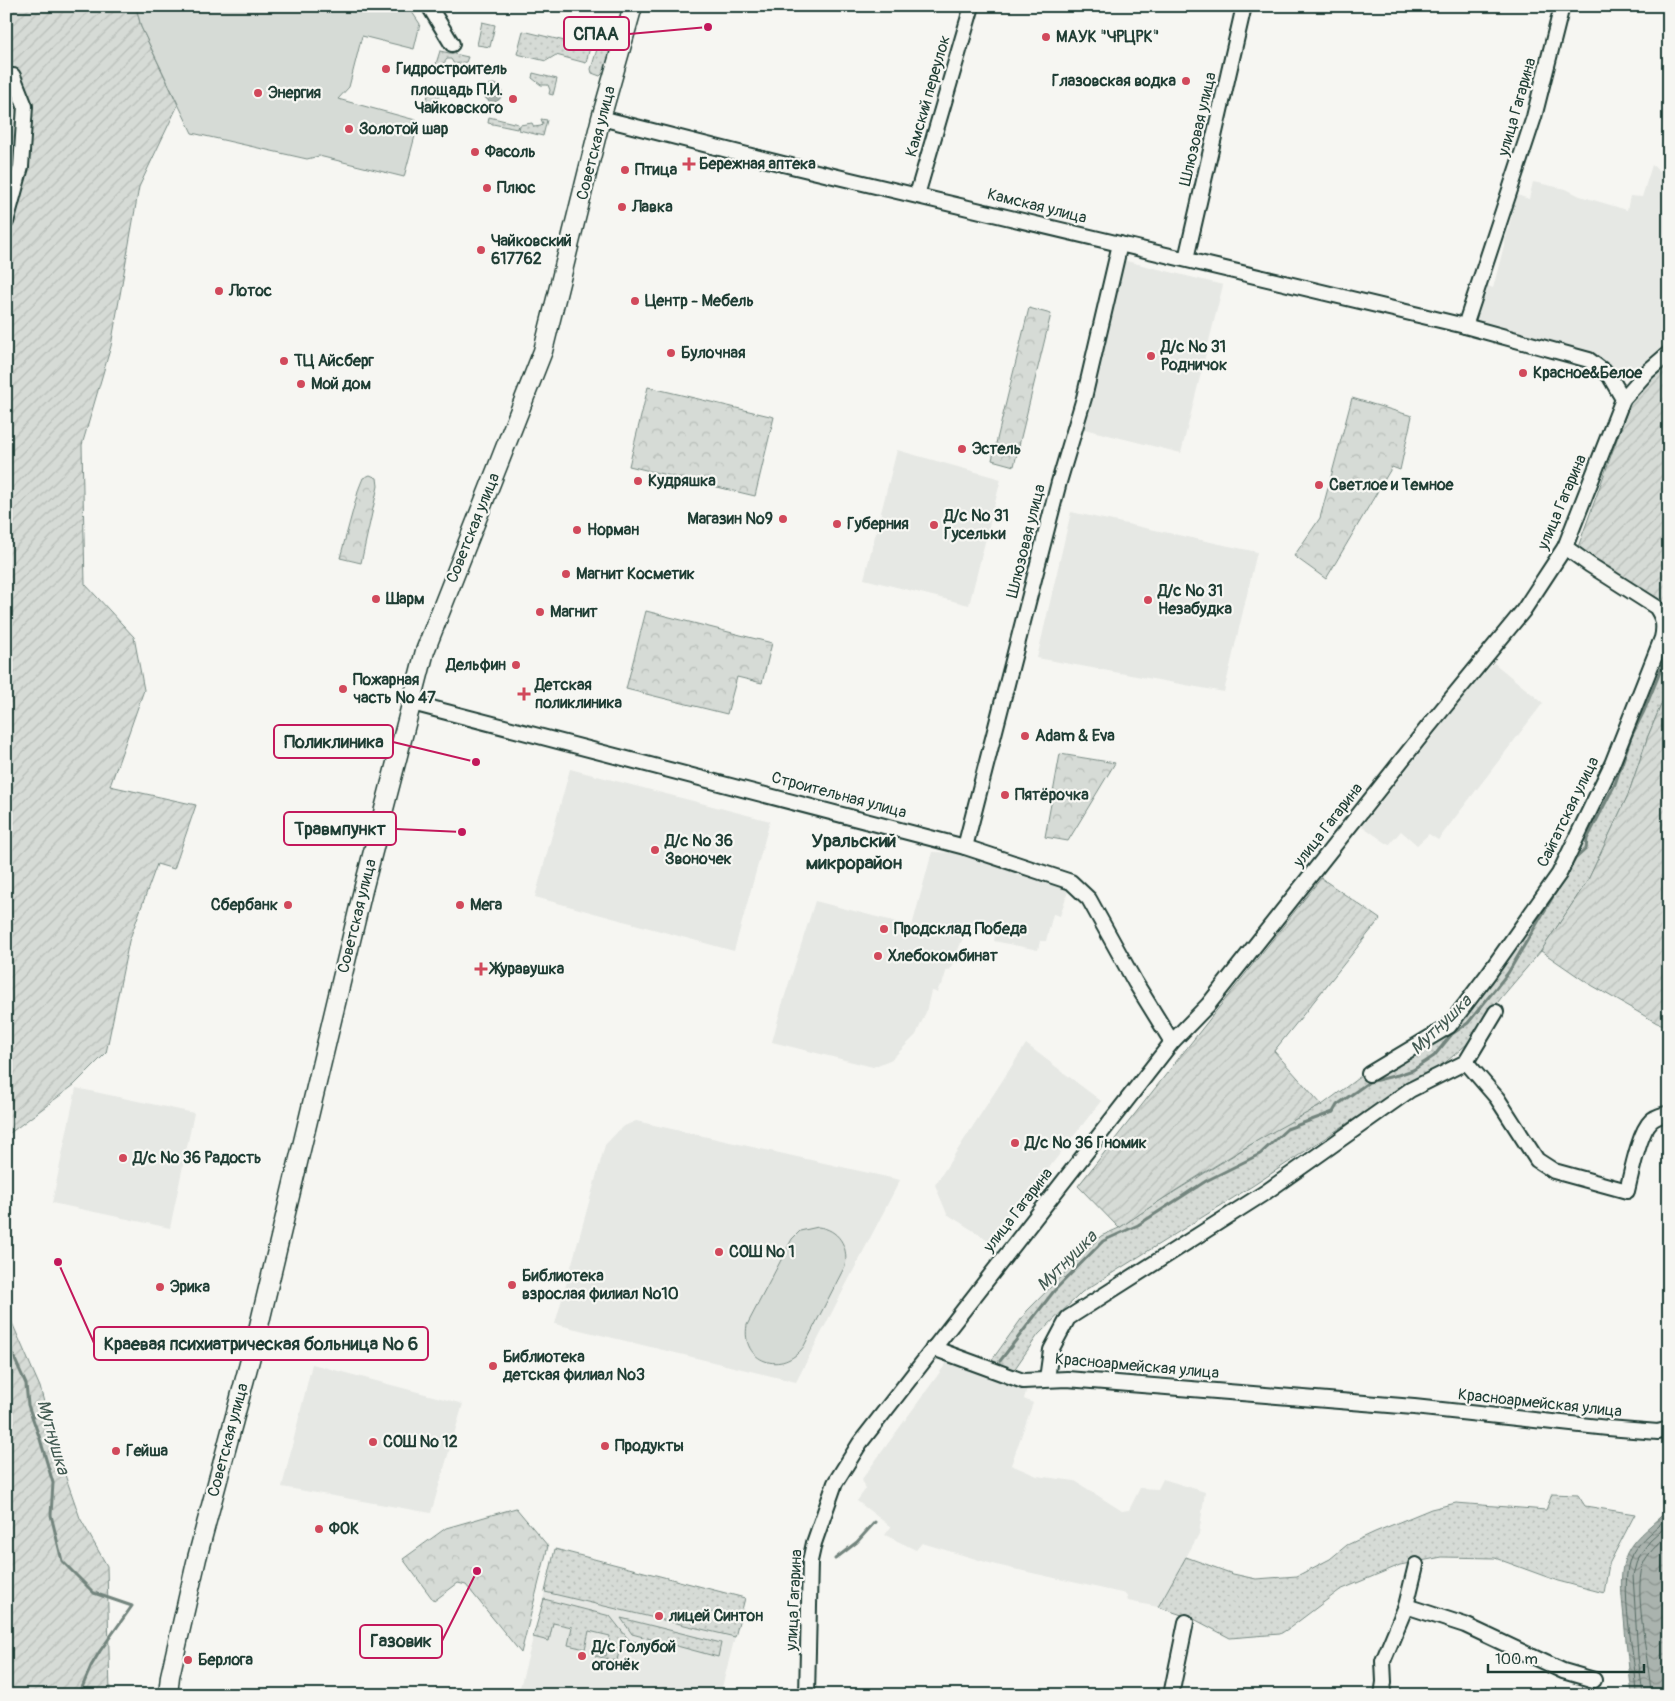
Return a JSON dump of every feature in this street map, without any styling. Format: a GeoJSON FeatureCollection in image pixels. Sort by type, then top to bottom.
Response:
{"type":"FeatureCollection","features":[{"type":"Feature","properties":{"kind":"main road","name":"Советская улица"},"geometry":{"type":"LineString","coordinates":[[168,1695],[170,1676],[197,1558],[258,1330],[362,890],[412,703],[432,632],[543,352],[601,118],[633,6]]}},
{"type":"Feature","properties":{"kind":"street"},"geometry":{"type":"LineString","coordinates":[[430,6],[452,44]]}},
{"type":"Feature","properties":{"kind":"street","name":"Камский переулок"},"geometry":{"type":"LineString","coordinates":[[917,195],[972,6]]}},
{"type":"Feature","properties":{"kind":"street","name":"Шлюзовая улица"},"geometry":{"type":"LineString","coordinates":[[1186,259],[1244,6]]}},
{"type":"Feature","properties":{"kind":"street","name":"улица Гагарина"},"geometry":{"type":"LineString","coordinates":[[1465,326],[1534,117],[1562,6]]}},
{"type":"Feature","properties":{"kind":"street"},"geometry":{"type":"LineString","coordinates":[[6,76],[13,76],[25,106],[21,167],[6,222]]}},
{"type":"Feature","properties":{"kind":"street","name":"Камская улица"},"geometry":{"type":"LineString","coordinates":[[601,118],[783,164],[1465,326]]}},
{"type":"Feature","properties":{"kind":"street","name":"Шлюзовая улица"},"geometry":{"type":"LineString","coordinates":[[966,847],[1059,482],[1084,398],[1120,244]]}},
{"type":"Feature","properties":{"kind":"street"},"geometry":{"type":"LineString","coordinates":[[1465,326],[1589,360],[1610,375],[1623,399],[1647,372],[1669,353]]}},
{"type":"Feature","properties":{"kind":"street","name":"улица Гагарина"},"geometry":{"type":"LineString","coordinates":[[807,1695],[810,1561],[834,1483],[860,1443],[1172,1042],[1208,1005],[1417,741],[1523,611],[1565,547],[1623,399]]}},
{"type":"Feature","properties":{"kind":"street","name":"Сайгатская улица"},"geometry":{"type":"LineString","coordinates":[[1369,1074],[1449,1026],[1559,874],[1612,764],[1666,641],[1662,616],[1656,607],[1565,547]]}},
{"type":"Feature","properties":{"kind":"street","name":"Строительная улица"},"geometry":{"type":"LineString","coordinates":[[412,703],[966,847],[1071,882],[1089,899],[1135,982],[1172,1042]]}},
{"type":"Feature","properties":{"kind":"street"},"geometry":{"type":"LineString","coordinates":[[1496,1012],[1466,1062],[1497,1098],[1537,1160],[1554,1171],[1627,1191],[1640,1141],[1650,1122],[1657,1117],[1669,1113]]}},
{"type":"Feature","properties":{"kind":"street","name":"Красноармейская улица"},"geometry":{"type":"LineString","coordinates":[[1466,1062],[1410,1090],[1266,1192],[1068,1318],[1051,1350],[1047,1379],[1067,1378],[1376,1403],[1608,1428],[1658,1432],[1669,1429]]}},
{"type":"Feature","properties":{"kind":"street"},"geometry":{"type":"LineString","coordinates":[[934,1348],[1023,1381],[1047,1379]]}},
{"type":"Feature","properties":{"kind":"street"},"geometry":{"type":"LineString","coordinates":[[1382,1695],[1384,1682],[1383,1661],[1406,1606],[1416,1565]]}},
{"type":"Feature","properties":{"kind":"street"},"geometry":{"type":"LineString","coordinates":[[1406,1606],[1465,1625],[1563,1671],[1594,1680]]}},
{"type":"Feature","properties":{"kind":"street"},"geometry":{"type":"LineString","coordinates":[[1171,1695],[1186,1622]]}},
{"type":"Feature","properties":{"kind":"shaded area"},"geometry":{"type":"Polygon","coordinates":[[[1652,165],[1663,174],[1669,175],[1669,341],[1662,359],[1642,370],[1622,372],[1597,362],[1599,360],[1595,353],[1474,321],[1480,295],[1485,296],[1488,286],[1493,288],[1517,195],[1529,199],[1533,182],[1566,189],[1580,196],[1627,210],[1630,196],[1642,197],[1652,165]]]}},
{"type":"Feature","properties":{"kind":"shaded area","name":"Д/с № 31 Родничок"},"geometry":{"type":"Polygon","coordinates":[[[1122,260],[1223,285],[1181,453],[1080,428],[1122,260]]]}},
{"type":"Feature","properties":{"kind":"shaded area","name":"Д/с № 31 Гусельки"},"geometry":{"type":"Polygon","coordinates":[[[897,450],[1001,479],[969,605],[864,579],[897,450]]]}},
{"type":"Feature","properties":{"kind":"shaded area","name":"Д/с № 31 Незабудка"},"geometry":{"type":"Polygon","coordinates":[[[1071,512],[1257,552],[1224,692],[1037,658],[1071,512]]]}},
{"type":"Feature","properties":{"kind":"shaded area"},"geometry":{"type":"Polygon","coordinates":[[[1494,663],[1543,703],[1438,840],[1429,834],[1417,845],[1401,831],[1389,845],[1362,826],[1472,687],[1494,663]]]}},
{"type":"Feature","properties":{"kind":"shaded area","name":"Д/с № 36 Звоночек"},"geometry":{"type":"Polygon","coordinates":[[[570,769],[770,821],[734,951],[535,897],[570,769]]]}},
{"type":"Feature","properties":{"kind":"shaded area"},"geometry":{"type":"Polygon","coordinates":[[[932,852],[966,853],[1070,885],[1060,916],[1053,914],[1046,941],[1040,941],[1038,950],[994,941],[995,935],[967,928],[950,970],[947,969],[942,985],[940,985],[937,992],[931,991],[926,1012],[916,1035],[892,1059],[873,1067],[772,1042],[815,901],[912,926],[932,852]]]}},
{"type":"Feature","properties":{"kind":"shaded area","name":"Д/с № 36 Гномик"},"geometry":{"type":"Polygon","coordinates":[[[1026,1044],[1101,1101],[991,1242],[947,1214],[935,1185],[1026,1044]]]}},
{"type":"Feature","properties":{"kind":"shaded area","name":"Д/с № 36 Радость"},"geometry":{"type":"Polygon","coordinates":[[[76,1088],[194,1113],[170,1228],[52,1203],[76,1088]]]}},
{"type":"Feature","properties":{"kind":"shaded area","name":"СОШ № 1"},"geometry":{"type":"Polygon","coordinates":[[[636,1121],[900,1180],[796,1382],[555,1324],[605,1145],[622,1127],[636,1121]]]}},
{"type":"Feature","properties":{"kind":"shaded area"},"geometry":{"type":"Polygon","coordinates":[[[951,1357],[1027,1388],[1024,1399],[1033,1403],[1011,1465],[1037,1476],[1075,1481],[1122,1511],[1129,1510],[1140,1488],[1158,1489],[1163,1479],[1205,1492],[1199,1534],[1158,1607],[1128,1601],[1126,1594],[996,1565],[922,1543],[916,1550],[885,1535],[891,1527],[857,1501],[865,1490],[862,1479],[951,1357]]]}},
{"type":"Feature","properties":{"kind":"shaded area","name":"СОШ № 12"},"geometry":{"type":"Polygon","coordinates":[[[312,1364],[463,1404],[431,1513],[282,1487],[312,1364]]]}},
{"type":"Feature","properties":{"kind":"shaded area","name":"лицей Синтон"},"geometry":{"type":"Polygon","coordinates":[[[555,1549],[745,1598],[720,1695],[518,1695],[555,1549]]]}},
{"type":"Feature","properties":{"kind":"green space"},"geometry":{"type":"Polygon","coordinates":[[[6,6],[136,6],[141,27],[178,105],[139,187],[111,346],[82,445],[85,584],[134,637],[144,690],[110,786],[196,805],[174,869],[157,864],[129,941],[106,1053],[74,1085],[6,1136],[6,6]]]}},
{"type":"Feature","properties":{"kind":"green space","name":"Энергия"},"geometry":{"type":"Polygon","coordinates":[[[136,6],[414,6],[410,9],[420,24],[414,49],[362,36],[349,87],[338,99],[419,121],[404,177],[319,156],[307,159],[192,133],[141,27],[136,6]]]}},
{"type":"Feature","properties":{"kind":"green space"},"geometry":{"type":"Polygon","coordinates":[[[482,22],[495,25],[490,47],[477,45],[482,22]]]}},
{"type":"Feature","properties":{"kind":"green space"},"geometry":{"type":"Polygon","coordinates":[[[616,30],[606,70],[600,76],[592,73],[591,69],[601,41],[616,30]]]}},
{"type":"Feature","properties":{"kind":"green space"},"geometry":{"type":"Polygon","coordinates":[[[523,31],[590,47],[586,63],[556,55],[546,61],[517,54],[523,31]]]}},
{"type":"Feature","properties":{"kind":"green space"},"geometry":{"type":"Polygon","coordinates":[[[440,51],[468,57],[466,62],[454,64],[451,59],[447,59],[444,63],[444,69],[435,67],[440,51]]]}},
{"type":"Feature","properties":{"kind":"green space"},"geometry":{"type":"Polygon","coordinates":[[[533,73],[557,79],[553,95],[549,94],[548,85],[541,85],[532,78],[533,73]]]}},
{"type":"Feature","properties":{"kind":"green space"},"geometry":{"type":"Polygon","coordinates":[[[429,91],[440,94],[439,103],[445,103],[447,107],[455,109],[454,114],[425,108],[429,91]]]}},
{"type":"Feature","properties":{"kind":"green space"},"geometry":{"type":"Polygon","coordinates":[[[489,117],[518,124],[517,129],[488,123],[489,117]]]}},
{"type":"Feature","properties":{"kind":"green space"},"geometry":{"type":"Polygon","coordinates":[[[541,119],[547,120],[543,136],[519,130],[520,125],[532,123],[534,127],[541,126],[543,124],[541,119]]]}},
{"type":"Feature","properties":{"kind":"green space"},"geometry":{"type":"Polygon","coordinates":[[[1029,308],[1051,314],[1014,466],[992,460],[1029,308]]]}},
{"type":"Feature","properties":{"kind":"green space"},"geometry":{"type":"Polygon","coordinates":[[[1669,341],[1669,617],[1657,598],[1594,561],[1578,547],[1642,370],[1662,359],[1669,341]]]}},
{"type":"Feature","properties":{"kind":"green space"},"geometry":{"type":"Polygon","coordinates":[[[648,387],[774,417],[755,496],[629,466],[648,387]]]}},
{"type":"Feature","properties":{"kind":"green space"},"geometry":{"type":"Polygon","coordinates":[[[1352,398],[1412,416],[1400,470],[1392,467],[1326,579],[1294,556],[1320,518],[1352,398]]]}},
{"type":"Feature","properties":{"kind":"green space"},"geometry":{"type":"Polygon","coordinates":[[[370,475],[377,478],[378,486],[361,563],[340,558],[359,488],[363,478],[370,475]]]}},
{"type":"Feature","properties":{"kind":"green space"},"geometry":{"type":"Polygon","coordinates":[[[646,611],[772,643],[762,683],[737,677],[727,714],[626,689],[646,611]]]}},
{"type":"Feature","properties":{"kind":"green space"},"geometry":{"type":"Polygon","coordinates":[[[1669,631],[1669,686],[1648,736],[1628,795],[1588,880],[1541,951],[1501,998],[1467,1044],[1440,1067],[1366,1111],[1254,1185],[1082,1292],[1038,1335],[1007,1380],[984,1371],[1027,1311],[1101,1236],[1119,1228],[1271,1132],[1322,1105],[1365,1073],[1451,1028],[1563,873],[1669,631]]]}},
{"type":"Feature","properties":{"kind":"green space"},"geometry":{"type":"Polygon","coordinates":[[[1669,686],[1669,1026],[1657,1023],[1586,982],[1541,951],[1588,880],[1628,795],[1648,736],[1669,686]]]}},
{"type":"Feature","properties":{"kind":"green space"},"geometry":{"type":"Polygon","coordinates":[[[1060,754],[1115,763],[1068,841],[1045,837],[1060,754]]]}},
{"type":"Feature","properties":{"kind":"green space"},"geometry":{"type":"Polygon","coordinates":[[[1321,878],[1380,919],[1274,1051],[1322,1105],[1219,1163],[1119,1228],[1078,1186],[1321,878]]]}},
{"type":"Feature","properties":{"kind":"green space"},"geometry":{"type":"Polygon","coordinates":[[[818,1227],[831,1231],[840,1240],[845,1252],[845,1266],[804,1346],[795,1356],[785,1361],[775,1363],[765,1361],[756,1356],[750,1348],[747,1338],[747,1325],[792,1239],[800,1231],[818,1227]]]}},
{"type":"Feature","properties":{"kind":"green space"},"geometry":{"type":"Polygon","coordinates":[[[6,1309],[40,1387],[57,1452],[80,1518],[107,1566],[110,1695],[6,1695],[6,1309]]]}},
{"type":"Feature","properties":{"kind":"green space"},"geometry":{"type":"Polygon","coordinates":[[[1552,1494],[1578,1495],[1585,1506],[1635,1514],[1609,1564],[1604,1593],[1558,1581],[1495,1558],[1442,1557],[1400,1565],[1340,1590],[1280,1634],[1230,1638],[1194,1619],[1158,1607],[1186,1557],[1233,1574],[1256,1579],[1297,1576],[1330,1559],[1347,1545],[1431,1509],[1456,1503],[1546,1510],[1552,1494]]]}},
{"type":"Feature","properties":{"kind":"green space"},"geometry":{"type":"Polygon","coordinates":[[[516,1508],[548,1546],[521,1653],[466,1585],[458,1583],[434,1601],[403,1559],[446,1528],[516,1508]]]}},
{"type":"Feature","properties":{"kind":"green space"},"geometry":{"type":"Polygon","coordinates":[[[555,1549],[745,1598],[735,1637],[545,1592],[555,1549]]]}},
{"type":"Feature","properties":{"kind":"green space"},"geometry":{"type":"Polygon","coordinates":[[[544,1599],[610,1616],[629,1640],[639,1643],[638,1651],[620,1647],[617,1661],[595,1656],[596,1654],[606,1656],[610,1636],[589,1631],[585,1649],[568,1645],[572,1627],[553,1623],[549,1641],[533,1637],[544,1599]]]}},
{"type":"Feature","properties":{"kind":"green space"},"geometry":{"type":"Polygon","coordinates":[[[621,1618],[721,1643],[718,1657],[632,1634],[621,1618]]]}},
{"type":"Feature","properties":{"kind":"water"},"geometry":{"type":"Polygon","coordinates":[[[489,84],[497,84],[502,89],[500,100],[489,102],[484,97],[484,89],[489,84]]]}},
{"type":"Feature","properties":{"kind":"water"},"geometry":{"type":"Polygon","coordinates":[[[1669,1508],[1669,1695],[1632,1695],[1622,1593],[1622,1569],[1627,1553],[1635,1540],[1669,1508]]]}},
{"type":"Feature","properties":{"kind":"waterway","name":"Мутнушка"},"geometry":{"type":"LineString","coordinates":[[1566,875],[1575,859],[1586,849],[1587,839],[1615,784],[1631,737],[1644,711],[1669,650]]}},
{"type":"Feature","properties":{"kind":"waterway","name":"Мутнушка"},"geometry":{"type":"LineString","coordinates":[[1000,1361],[1054,1291],[1103,1241],[1138,1225],[1206,1181],[1260,1154],[1287,1129],[1333,1112],[1337,1105],[1369,1082],[1413,1070],[1434,1056],[1452,1034],[1468,1023],[1508,973],[1562,881]]}},
{"type":"Feature","properties":{"kind":"waterway","name":"Мутнушка"},"geometry":{"type":"LineString","coordinates":[[6,1328],[12,1353],[26,1384],[28,1405],[53,1483],[51,1515],[62,1561],[94,1593],[132,1606],[91,1666],[79,1695]]}},
{"type":"Feature","properties":{"kind":"waterway","name":"Мутнушка"},"geometry":{"type":"LineString","coordinates":[[835,1559],[857,1542],[875,1522]]}},
{"type":"Feature","properties":{"kind":"place","name":"СПАА"},"geometry":{"type":"Point","coordinates":[708,27]}},
{"type":"Feature","properties":{"kind":"place","name":"МАУК \"ЧРЦРК\""},"geometry":{"type":"Point","coordinates":[1046,37]}},
{"type":"Feature","properties":{"kind":"place","name":"Гидростроитель"},"geometry":{"type":"Point","coordinates":[386,69]}},
{"type":"Feature","properties":{"kind":"place","name":"Глазовская водка"},"geometry":{"type":"Point","coordinates":[1186,81]}},
{"type":"Feature","properties":{"kind":"place","name":"Энергия"},"geometry":{"type":"Point","coordinates":[258,93]}},
{"type":"Feature","properties":{"kind":"place","name":"площадь П.И. Чайковского"},"geometry":{"type":"Point","coordinates":[513,99]}},
{"type":"Feature","properties":{"kind":"place","name":"Золотой шар"},"geometry":{"type":"Point","coordinates":[349,129]}},
{"type":"Feature","properties":{"kind":"place","name":"Фасоль"},"geometry":{"type":"Point","coordinates":[475,152]}},
{"type":"Feature","properties":{"kind":"place","name":"Бережная аптека"},"geometry":{"type":"Point","coordinates":[689,164]}},
{"type":"Feature","properties":{"kind":"place","name":"Птица"},"geometry":{"type":"Point","coordinates":[625,170]}},
{"type":"Feature","properties":{"kind":"place","name":"Плюс"},"geometry":{"type":"Point","coordinates":[487,188]}},
{"type":"Feature","properties":{"kind":"place","name":"Лавка"},"geometry":{"type":"Point","coordinates":[622,207]}},
{"type":"Feature","properties":{"kind":"place","name":"Чайковский 617762"},"geometry":{"type":"Point","coordinates":[481,250]}},
{"type":"Feature","properties":{"kind":"place","name":"Лотос"},"geometry":{"type":"Point","coordinates":[219,291]}},
{"type":"Feature","properties":{"kind":"place","name":"Центр - Мебель"},"geometry":{"type":"Point","coordinates":[635,301]}},
{"type":"Feature","properties":{"kind":"place","name":"Булочная"},"geometry":{"type":"Point","coordinates":[671,353]}},
{"type":"Feature","properties":{"kind":"place","name":"Д/с № 31 Родничок"},"geometry":{"type":"Point","coordinates":[1151,356]}},
{"type":"Feature","properties":{"kind":"place","name":"ТЦ Айсберг"},"geometry":{"type":"Point","coordinates":[284,361]}},
{"type":"Feature","properties":{"kind":"place","name":"Красное&Белое"},"geometry":{"type":"Point","coordinates":[1523,373]}},
{"type":"Feature","properties":{"kind":"place","name":"Мой дом"},"geometry":{"type":"Point","coordinates":[301,384]}},
{"type":"Feature","properties":{"kind":"place","name":"Эстель"},"geometry":{"type":"Point","coordinates":[962,449]}},
{"type":"Feature","properties":{"kind":"place","name":"Кудряшка"},"geometry":{"type":"Point","coordinates":[638,481]}},
{"type":"Feature","properties":{"kind":"place","name":"Светлое и Темное"},"geometry":{"type":"Point","coordinates":[1319,485]}},
{"type":"Feature","properties":{"kind":"place","name":"Магазин №9"},"geometry":{"type":"Point","coordinates":[783,519]}},
{"type":"Feature","properties":{"kind":"place","name":"Губерния"},"geometry":{"type":"Point","coordinates":[837,524]}},
{"type":"Feature","properties":{"kind":"place","name":"Д/с № 31 Гусельки"},"geometry":{"type":"Point","coordinates":[934,525]}},
{"type":"Feature","properties":{"kind":"place","name":"Норман"},"geometry":{"type":"Point","coordinates":[577,530]}},
{"type":"Feature","properties":{"kind":"place","name":"Магнит Косметик"},"geometry":{"type":"Point","coordinates":[566,574]}},
{"type":"Feature","properties":{"kind":"place","name":"Шарм"},"geometry":{"type":"Point","coordinates":[376,599]}},
{"type":"Feature","properties":{"kind":"place","name":"Д/с № 31 Незабудка"},"geometry":{"type":"Point","coordinates":[1148,600]}},
{"type":"Feature","properties":{"kind":"place","name":"Магнит"},"geometry":{"type":"Point","coordinates":[540,612]}},
{"type":"Feature","properties":{"kind":"place","name":"Дельфин"},"geometry":{"type":"Point","coordinates":[516,665]}},
{"type":"Feature","properties":{"kind":"place","name":"Пожарная часть № 47"},"geometry":{"type":"Point","coordinates":[343,689]}},
{"type":"Feature","properties":{"kind":"place","name":"Детская поликлиника"},"geometry":{"type":"Point","coordinates":[524,694]}},
{"type":"Feature","properties":{"kind":"place","name":"Adam & Eva"},"geometry":{"type":"Point","coordinates":[1025,736]}},
{"type":"Feature","properties":{"kind":"place","name":"Поликлиника"},"geometry":{"type":"Point","coordinates":[476,762]}},
{"type":"Feature","properties":{"kind":"place","name":"Пятёрочка"},"geometry":{"type":"Point","coordinates":[1005,795]}},
{"type":"Feature","properties":{"kind":"place","name":"Травмпункт"},"geometry":{"type":"Point","coordinates":[462,832]}},
{"type":"Feature","properties":{"kind":"place","name":"Д/с № 36 Звоночек"},"geometry":{"type":"Point","coordinates":[655,850]}},
{"type":"Feature","properties":{"kind":"place","name":"Сбербанк"},"geometry":{"type":"Point","coordinates":[288,905]}},
{"type":"Feature","properties":{"kind":"place","name":"Мега"},"geometry":{"type":"Point","coordinates":[460,905]}},
{"type":"Feature","properties":{"kind":"place","name":"Продсклад Победа"},"geometry":{"type":"Point","coordinates":[884,929]}},
{"type":"Feature","properties":{"kind":"place","name":"Хлебокомбинат"},"geometry":{"type":"Point","coordinates":[878,956]}},
{"type":"Feature","properties":{"kind":"place","name":"Журавушка"},"geometry":{"type":"Point","coordinates":[481,969]}},
{"type":"Feature","properties":{"kind":"place","name":"Д/с № 36 Гномик"},"geometry":{"type":"Point","coordinates":[1015,1143]}},
{"type":"Feature","properties":{"kind":"place","name":"Д/с № 36 Радость"},"geometry":{"type":"Point","coordinates":[123,1158]}},
{"type":"Feature","properties":{"kind":"place","name":"СОШ № 1"},"geometry":{"type":"Point","coordinates":[719,1252]}},
{"type":"Feature","properties":{"kind":"place","name":"Краевая психиатрическая больница № 6"},"geometry":{"type":"Point","coordinates":[58,1262]}},
{"type":"Feature","properties":{"kind":"place","name":"Библиотека взрослая филиал №10"},"geometry":{"type":"Point","coordinates":[512,1285]}},
{"type":"Feature","properties":{"kind":"place","name":"Эрика"},"geometry":{"type":"Point","coordinates":[160,1287]}},
{"type":"Feature","properties":{"kind":"place","name":"Библиотека детская филиал №3"},"geometry":{"type":"Point","coordinates":[493,1366]}},
{"type":"Feature","properties":{"kind":"place","name":"СОШ № 12"},"geometry":{"type":"Point","coordinates":[373,1442]}},
{"type":"Feature","properties":{"kind":"place","name":"Продукты"},"geometry":{"type":"Point","coordinates":[605,1446]}},
{"type":"Feature","properties":{"kind":"place","name":"Гейша"},"geometry":{"type":"Point","coordinates":[116,1451]}},
{"type":"Feature","properties":{"kind":"place","name":"ФОК"},"geometry":{"type":"Point","coordinates":[319,1529]}},
{"type":"Feature","properties":{"kind":"place","name":"Газовик"},"geometry":{"type":"Point","coordinates":[477,1571]}},
{"type":"Feature","properties":{"kind":"place","name":"лицей Синтон"},"geometry":{"type":"Point","coordinates":[659,1616]}},
{"type":"Feature","properties":{"kind":"place","name":"Д/с Голубой огонёк"},"geometry":{"type":"Point","coordinates":[582,1656]}},
{"type":"Feature","properties":{"kind":"place","name":"Берлога"},"geometry":{"type":"Point","coordinates":[188,1660]}},
{"type":"Feature","properties":{"kind":"district","name":"Уральский микрорайон"},"geometry":{"type":"Point","coordinates":[854,852]}}]}
